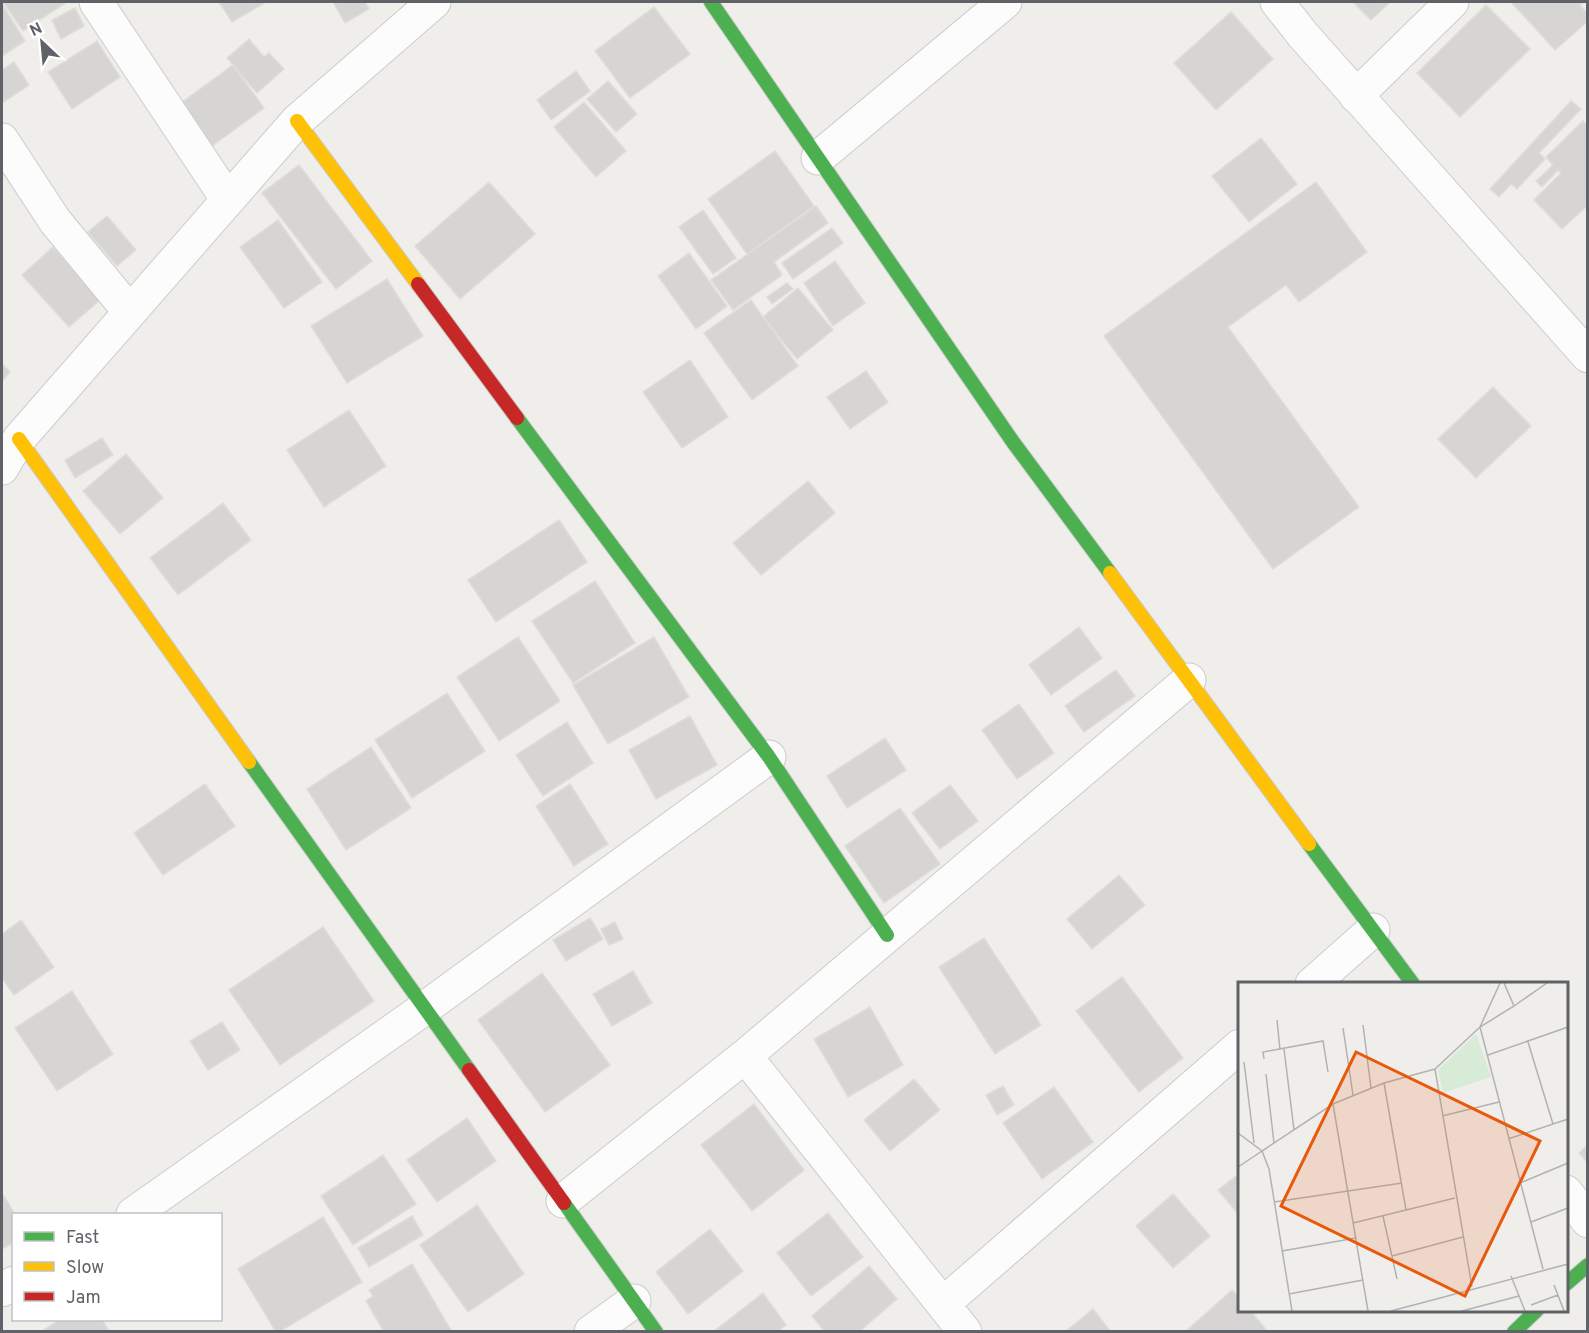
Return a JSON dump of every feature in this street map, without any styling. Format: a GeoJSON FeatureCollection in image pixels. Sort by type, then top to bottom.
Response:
{"type":"FeatureCollection","features":[{"type":"Feature","properties":{"kind":"street"},"geometry":{"type":"LineString","coordinates":[[96,2],[228,200]]}},
{"type":"Feature","properties":{"kind":"street"},"geometry":{"type":"LineString","coordinates":[[2,468],[19,439],[297,121],[434,2]]}},
{"type":"Feature","properties":{"kind":"street"},"geometry":{"type":"LineString","coordinates":[[711,2],[1013,442],[1412,982]]}},
{"type":"Feature","properties":{"kind":"street"},"geometry":{"type":"LineString","coordinates":[[818,158],[1005,2]]}},
{"type":"Feature","properties":{"kind":"street"},"geometry":{"type":"LineString","coordinates":[[1277,2],[1356,96],[1587,356]]}},
{"type":"Feature","properties":{"kind":"street"},"geometry":{"type":"LineString","coordinates":[[1356,96],[1452,2]]}},
{"type":"Feature","properties":{"kind":"street"},"geometry":{"type":"LineString","coordinates":[[297,121],[769,757],[887,935]]}},
{"type":"Feature","properties":{"kind":"street"},"geometry":{"type":"LineString","coordinates":[[2,140],[55,221],[130,312]]}},
{"type":"Feature","properties":{"kind":"street"},"geometry":{"type":"LineString","coordinates":[[19,439],[656,1332]]}},
{"type":"Feature","properties":{"kind":"street"},"geometry":{"type":"LineString","coordinates":[[563,1201],[745,1056],[1189,680]]}},
{"type":"Feature","properties":{"kind":"street"},"geometry":{"type":"LineString","coordinates":[[136,1213],[425,1008],[769,757]]}},
{"type":"Feature","properties":{"kind":"street"},"geometry":{"type":"LineString","coordinates":[[1314,982],[1373,930]]}},
{"type":"Feature","properties":{"kind":"street"},"geometry":{"type":"LineString","coordinates":[[944,1303],[1238,1047]]}},
{"type":"Feature","properties":{"kind":"street"},"geometry":{"type":"LineString","coordinates":[[745,1056],[965,1332]]}},
{"type":"Feature","properties":{"kind":"street"},"geometry":{"type":"LineString","coordinates":[[1568,1195],[1587,1221]]}},
{"type":"Feature","properties":{"kind":"street"},"geometry":{"type":"LineString","coordinates":[[1568,1282],[1587,1265]]}},
{"type":"Feature","properties":{"kind":"street"},"geometry":{"type":"LineString","coordinates":[[591,1332],[634,1300]]}},
{"type":"Feature","properties":{"kind":"street"},"geometry":{"type":"LineString","coordinates":[[1514,1332],[1536,1312]]}},
{"type":"Feature","properties":{"kind":"building"},"geometry":{"type":"Polygon","coordinates":[[[3,2],[67,2],[23,31],[3,2]]]}},
{"type":"Feature","properties":{"kind":"building"},"geometry":{"type":"Polygon","coordinates":[[[219,2],[266,2],[232,22],[219,2]]]}},
{"type":"Feature","properties":{"kind":"building"},"geometry":{"type":"Polygon","coordinates":[[[333,2],[365,2],[369,9],[345,23],[333,2]]]}},
{"type":"Feature","properties":{"kind":"building"},"geometry":{"type":"Polygon","coordinates":[[[1353,2],[1390,2],[1371,20],[1353,2]]]}},
{"type":"Feature","properties":{"kind":"building"},"geometry":{"type":"Polygon","coordinates":[[[1511,2],[1584,2],[1580,5],[1588,14],[1588,21],[1555,50],[1511,2]]]}},
{"type":"Feature","properties":{"kind":"building"},"geometry":{"type":"Polygon","coordinates":[[[2,4],[25,41],[2,56],[2,4]]]}},
{"type":"Feature","properties":{"kind":"building"},"geometry":{"type":"Polygon","coordinates":[[[1486,5],[1530,49],[1460,117],[1417,73],[1486,5]]]}},
{"type":"Feature","properties":{"kind":"building"},"geometry":{"type":"Polygon","coordinates":[[[654,7],[690,54],[630,98],[595,51],[654,7]]]}},
{"type":"Feature","properties":{"kind":"building"},"geometry":{"type":"Polygon","coordinates":[[[75,8],[84,26],[61,39],[52,20],[75,8]]]}},
{"type":"Feature","properties":{"kind":"building"},"geometry":{"type":"Polygon","coordinates":[[[1231,12],[1273,59],[1216,110],[1174,63],[1231,12]]]}},
{"type":"Feature","properties":{"kind":"building"},"geometry":{"type":"Polygon","coordinates":[[[249,39],[264,57],[269,53],[284,69],[257,93],[227,58],[249,39]]]}},
{"type":"Feature","properties":{"kind":"building"},"geometry":{"type":"Polygon","coordinates":[[[97,41],[120,77],[72,109],[48,72],[97,41]]]}},
{"type":"Feature","properties":{"kind":"building"},"geometry":{"type":"Polygon","coordinates":[[[14,62],[29,85],[2,103],[2,70],[14,62]]]}},
{"type":"Feature","properties":{"kind":"building"},"geometry":{"type":"Polygon","coordinates":[[[233,65],[264,108],[212,146],[181,103],[233,65]]]}},
{"type":"Feature","properties":{"kind":"building"},"geometry":{"type":"Polygon","coordinates":[[[576,71],[590,91],[551,120],[537,100],[576,71]]]}},
{"type":"Feature","properties":{"kind":"building"},"geometry":{"type":"Polygon","coordinates":[[[608,81],[637,114],[616,132],[587,99],[608,81]]]}},
{"type":"Feature","properties":{"kind":"building"},"geometry":{"type":"Polygon","coordinates":[[[1571,101],[1581,109],[1539,153],[1545,159],[1517,189],[1511,184],[1499,197],[1490,189],[1571,101]]]}},
{"type":"Feature","properties":{"kind":"building"},"geometry":{"type":"Polygon","coordinates":[[[584,102],[626,151],[596,177],[554,127],[584,102]]]}},
{"type":"Feature","properties":{"kind":"building"},"geometry":{"type":"Polygon","coordinates":[[[1583,121],[1588,126],[1588,205],[1562,229],[1534,200],[1561,173],[1558,170],[1542,187],[1536,181],[1553,165],[1546,157],[1583,121]]]}},
{"type":"Feature","properties":{"kind":"building"},"geometry":{"type":"Polygon","coordinates":[[[1261,138],[1297,184],[1249,222],[1212,176],[1261,138]]]}},
{"type":"Feature","properties":{"kind":"building"},"geometry":{"type":"Polygon","coordinates":[[[775,151],[814,206],[747,254],[708,199],[775,151]]]}},
{"type":"Feature","properties":{"kind":"building"},"geometry":{"type":"Polygon","coordinates":[[[299,165],[372,261],[336,289],[262,193],[299,165]]]}},
{"type":"Feature","properties":{"kind":"building"},"geometry":{"type":"Polygon","coordinates":[[[489,182],[535,234],[460,299],[415,246],[489,182]]]}},
{"type":"Feature","properties":{"kind":"building"},"geometry":{"type":"Polygon","coordinates":[[[1316,182],[1367,252],[1299,302],[1286,285],[1228,327],[1359,507],[1273,569],[1104,336],[1316,182]]]}},
{"type":"Feature","properties":{"kind":"building"},"geometry":{"type":"Polygon","coordinates":[[[816,206],[828,223],[774,262],[782,275],[733,310],[711,280],[816,206]]]}},
{"type":"Feature","properties":{"kind":"building"},"geometry":{"type":"Polygon","coordinates":[[[703,210],[736,258],[713,274],[679,227],[703,210]]]}},
{"type":"Feature","properties":{"kind":"building"},"geometry":{"type":"Polygon","coordinates":[[[107,216],[136,250],[117,266],[88,232],[107,216]]]}},
{"type":"Feature","properties":{"kind":"building"},"geometry":{"type":"Polygon","coordinates":[[[278,220],[322,282],[284,308],[240,247],[278,220]]]}},
{"type":"Feature","properties":{"kind":"building"},"geometry":{"type":"Polygon","coordinates":[[[832,228],[843,243],[793,279],[782,263],[832,228]]]}},
{"type":"Feature","properties":{"kind":"building"},"geometry":{"type":"Polygon","coordinates":[[[53,247],[100,300],[69,327],[22,275],[53,247]]]}},
{"type":"Feature","properties":{"kind":"building"},"geometry":{"type":"Polygon","coordinates":[[[689,253],[727,306],[696,329],[658,276],[689,253]]]}},
{"type":"Feature","properties":{"kind":"building"},"geometry":{"type":"Polygon","coordinates":[[[835,261],[865,303],[833,326],[804,283],[835,261]]]}},
{"type":"Feature","properties":{"kind":"building"},"geometry":{"type":"Polygon","coordinates":[[[387,279],[423,336],[347,383],[311,326],[387,279]]]}},
{"type":"Feature","properties":{"kind":"building"},"geometry":{"type":"Polygon","coordinates":[[[787,283],[793,289],[772,304],[767,297],[787,283]]]}},
{"type":"Feature","properties":{"kind":"building"},"geometry":{"type":"Polygon","coordinates":[[[798,288],[833,330],[797,359],[763,317],[798,288]]]}},
{"type":"Feature","properties":{"kind":"building"},"geometry":{"type":"Polygon","coordinates":[[[751,300],[798,366],[752,400],[704,333],[751,300]]]}},
{"type":"Feature","properties":{"kind":"building"},"geometry":{"type":"Polygon","coordinates":[[[690,360],[728,417],[682,448],[643,392],[690,360]]]}},
{"type":"Feature","properties":{"kind":"building"},"geometry":{"type":"Polygon","coordinates":[[[2,364],[10,372],[2,381],[2,364]]]}},
{"type":"Feature","properties":{"kind":"building"},"geometry":{"type":"Polygon","coordinates":[[[866,371],[888,402],[850,429],[827,397],[866,371]]]}},
{"type":"Feature","properties":{"kind":"building"},"geometry":{"type":"Polygon","coordinates":[[[1493,387],[1531,426],[1476,478],[1438,439],[1493,387]]]}},
{"type":"Feature","properties":{"kind":"building"},"geometry":{"type":"Polygon","coordinates":[[[349,410],[386,466],[324,507],[287,450],[349,410]]]}},
{"type":"Feature","properties":{"kind":"building"},"geometry":{"type":"Polygon","coordinates":[[[102,438],[113,455],[75,478],[65,460],[102,438]]]}},
{"type":"Feature","properties":{"kind":"building"},"geometry":{"type":"Polygon","coordinates":[[[126,454],[163,498],[120,534],[83,491],[126,454]]]}},
{"type":"Feature","properties":{"kind":"building"},"geometry":{"type":"Polygon","coordinates":[[[808,481],[835,513],[761,575],[733,543],[808,481]]]}},
{"type":"Feature","properties":{"kind":"building"},"geometry":{"type":"Polygon","coordinates":[[[223,503],[251,540],[178,595],[150,558],[223,503]]]}},
{"type":"Feature","properties":{"kind":"building"},"geometry":{"type":"Polygon","coordinates":[[[559,520],[587,562],[496,622],[468,580],[559,520]]]}},
{"type":"Feature","properties":{"kind":"building"},"geometry":{"type":"Polygon","coordinates":[[[595,581],[635,643],[573,683],[532,621],[595,581]]]}},
{"type":"Feature","properties":{"kind":"building"},"geometry":{"type":"Polygon","coordinates":[[[1079,627],[1102,658],[1051,695],[1029,665],[1079,627]]]}},
{"type":"Feature","properties":{"kind":"building"},"geometry":{"type":"Polygon","coordinates":[[[518,637],[560,701],[499,741],[457,677],[518,637]]]}},
{"type":"Feature","properties":{"kind":"building"},"geometry":{"type":"Polygon","coordinates":[[[654,637],[689,697],[608,744],[573,685],[654,637]]]}},
{"type":"Feature","properties":{"kind":"building"},"geometry":{"type":"Polygon","coordinates":[[[1116,670],[1135,696],[1084,732],[1065,706],[1116,670]]]}},
{"type":"Feature","properties":{"kind":"building"},"geometry":{"type":"Polygon","coordinates":[[[447,693],[485,751],[412,798],[375,740],[447,693]]]}},
{"type":"Feature","properties":{"kind":"building"},"geometry":{"type":"Polygon","coordinates":[[[1019,704],[1054,753],[1017,779],[982,730],[1019,704]]]}},
{"type":"Feature","properties":{"kind":"building"},"geometry":{"type":"Polygon","coordinates":[[[690,716],[717,765],[656,799],[629,750],[690,716]]]}},
{"type":"Feature","properties":{"kind":"building"},"geometry":{"type":"Polygon","coordinates":[[[567,722],[593,763],[543,796],[516,755],[567,722]]]}},
{"type":"Feature","properties":{"kind":"building"},"geometry":{"type":"Polygon","coordinates":[[[885,738],[906,770],[847,808],[827,776],[885,738]]]}},
{"type":"Feature","properties":{"kind":"building"},"geometry":{"type":"Polygon","coordinates":[[[371,747],[411,808],[346,850],[307,789],[371,747]]]}},
{"type":"Feature","properties":{"kind":"building"},"geometry":{"type":"Polygon","coordinates":[[[205,784],[235,826],[163,875],[134,833],[205,784]]]}},
{"type":"Feature","properties":{"kind":"building"},"geometry":{"type":"Polygon","coordinates":[[[570,784],[608,844],[574,866],[536,806],[570,784]]]}},
{"type":"Feature","properties":{"kind":"building"},"geometry":{"type":"Polygon","coordinates":[[[950,785],[978,821],[940,849],[912,813],[950,785]]]}},
{"type":"Feature","properties":{"kind":"building"},"geometry":{"type":"Polygon","coordinates":[[[900,808],[940,864],[884,903],[845,846],[900,808]]]}},
{"type":"Feature","properties":{"kind":"building"},"geometry":{"type":"Polygon","coordinates":[[[1119,875],[1145,905],[1092,949],[1067,919],[1119,875]]]}},
{"type":"Feature","properties":{"kind":"building"},"geometry":{"type":"Polygon","coordinates":[[[590,918],[603,939],[566,961],[553,940],[590,918]]]}},
{"type":"Feature","properties":{"kind":"building"},"geometry":{"type":"Polygon","coordinates":[[[21,920],[54,967],[14,995],[2,978],[2,934],[21,920]]]}},
{"type":"Feature","properties":{"kind":"building"},"geometry":{"type":"Polygon","coordinates":[[[615,922],[623,939],[609,945],[601,929],[615,922]]]}},
{"type":"Feature","properties":{"kind":"building"},"geometry":{"type":"Polygon","coordinates":[[[323,927],[374,1001],[280,1065],[229,990],[323,927]]]}},
{"type":"Feature","properties":{"kind":"building"},"geometry":{"type":"Polygon","coordinates":[[[984,938],[1041,1025],[995,1054],[939,967],[984,938]]]}},
{"type":"Feature","properties":{"kind":"building"},"geometry":{"type":"Polygon","coordinates":[[[633,971],[652,1003],[612,1026],[593,994],[633,971]]]}},
{"type":"Feature","properties":{"kind":"building"},"geometry":{"type":"Polygon","coordinates":[[[542,973],[610,1065],[545,1112],[478,1020],[542,973]]]}},
{"type":"Feature","properties":{"kind":"building"},"geometry":{"type":"Polygon","coordinates":[[[1122,977],[1183,1058],[1139,1092],[1076,1011],[1122,977]]]}},
{"type":"Feature","properties":{"kind":"building"},"geometry":{"type":"Polygon","coordinates":[[[72,991],[113,1054],[57,1091],[15,1028],[72,991]]]}},
{"type":"Feature","properties":{"kind":"building"},"geometry":{"type":"Polygon","coordinates":[[[870,1007],[903,1065],[848,1097],[814,1039],[870,1007]]]}},
{"type":"Feature","properties":{"kind":"building"},"geometry":{"type":"Polygon","coordinates":[[[222,1022],[240,1050],[208,1070],[190,1041],[222,1022]]]}},
{"type":"Feature","properties":{"kind":"building"},"geometry":{"type":"Polygon","coordinates":[[[914,1079],[940,1110],[890,1151],[864,1120],[914,1079]]]}},
{"type":"Feature","properties":{"kind":"building"},"geometry":{"type":"Polygon","coordinates":[[[1003,1086],[1014,1105],[997,1115],[986,1095],[1003,1086]]]}},
{"type":"Feature","properties":{"kind":"building"},"geometry":{"type":"Polygon","coordinates":[[[1054,1087],[1093,1142],[1042,1179],[1003,1123],[1054,1087]]]}},
{"type":"Feature","properties":{"kind":"building"},"geometry":{"type":"Polygon","coordinates":[[[754,1104],[804,1170],[752,1211],[701,1145],[754,1104]]]}},
{"type":"Feature","properties":{"kind":"building"},"geometry":{"type":"Polygon","coordinates":[[[467,1118],[496,1161],[437,1202],[407,1160],[467,1118]]]}},
{"type":"Feature","properties":{"kind":"building"},"geometry":{"type":"Polygon","coordinates":[[[1588,1145],[1588,1161],[1587,1162],[1579,1153],[1588,1145]]]}},
{"type":"Feature","properties":{"kind":"building"},"geometry":{"type":"Polygon","coordinates":[[[383,1155],[416,1204],[353,1245],[321,1196],[383,1155]]]}},
{"type":"Feature","properties":{"kind":"building"},"geometry":{"type":"Polygon","coordinates":[[[1238,1175],[1238,1214],[1218,1190],[1238,1175]]]}},
{"type":"Feature","properties":{"kind":"building"},"geometry":{"type":"Polygon","coordinates":[[[2,1193],[14,1213],[12,1213],[12,1243],[2,1249],[2,1193]]]}},
{"type":"Feature","properties":{"kind":"building"},"geometry":{"type":"Polygon","coordinates":[[[1173,1194],[1210,1236],[1173,1268],[1136,1226],[1173,1194]]]}},
{"type":"Feature","properties":{"kind":"building"},"geometry":{"type":"Polygon","coordinates":[[[477,1205],[524,1274],[468,1312],[420,1245],[477,1205]]]}},
{"type":"Feature","properties":{"kind":"building"},"geometry":{"type":"Polygon","coordinates":[[[828,1213],[863,1257],[811,1296],[777,1253],[828,1213]]]}},
{"type":"Feature","properties":{"kind":"building"},"geometry":{"type":"Polygon","coordinates":[[[412,1216],[423,1235],[369,1267],[358,1248],[412,1216]]]}},
{"type":"Feature","properties":{"kind":"building"},"geometry":{"type":"Polygon","coordinates":[[[323,1217],[362,1282],[276,1332],[238,1269],[323,1217]]]}},
{"type":"Feature","properties":{"kind":"building"},"geometry":{"type":"Polygon","coordinates":[[[710,1229],[743,1271],[688,1314],[656,1272],[710,1229]]]}},
{"type":"Feature","properties":{"kind":"building"},"geometry":{"type":"Polygon","coordinates":[[[412,1264],[452,1332],[384,1332],[366,1301],[373,1296],[369,1290],[412,1264]]]}},
{"type":"Feature","properties":{"kind":"building"},"geometry":{"type":"Polygon","coordinates":[[[869,1266],[897,1299],[859,1332],[825,1332],[812,1316],[869,1266]]]}},
{"type":"Feature","properties":{"kind":"building"},"geometry":{"type":"Polygon","coordinates":[[[1232,1290],[1238,1297],[1238,1312],[1252,1312],[1268,1332],[1185,1332],[1232,1290]]]}},
{"type":"Feature","properties":{"kind":"building"},"geometry":{"type":"Polygon","coordinates":[[[763,1293],[786,1325],[777,1332],[713,1332],[763,1293]]]}},
{"type":"Feature","properties":{"kind":"building"},"geometry":{"type":"Polygon","coordinates":[[[1093,1309],[1111,1332],[1065,1332],[1093,1309]]]}},
{"type":"Feature","properties":{"kind":"building"},"geometry":{"type":"Polygon","coordinates":[[[58,1321],[103,1321],[110,1332],[41,1332],[58,1321]]]}},
{"type":"Feature","properties":{"kind":"traffic: fast"},"geometry":{"type":"LineString","coordinates":[[711,2],[1013,442],[1110,573]]}},
{"type":"Feature","properties":{"kind":"traffic: fast"},"geometry":{"type":"LineString","coordinates":[[517,418],[769,757],[887,935]]}},
{"type":"Feature","properties":{"kind":"traffic: fast"},"geometry":{"type":"LineString","coordinates":[[249,762],[469,1070]]}},
{"type":"Feature","properties":{"kind":"traffic: fast"},"geometry":{"type":"LineString","coordinates":[[1309,844],[1412,982]]}},
{"type":"Feature","properties":{"kind":"traffic: fast"},"geometry":{"type":"LineString","coordinates":[[564,1203],[656,1332]]}},
{"type":"Feature","properties":{"kind":"traffic: fast"},"geometry":{"type":"LineString","coordinates":[[1568,1282],[1588,1265]]}},
{"type":"Feature","properties":{"kind":"traffic: fast"},"geometry":{"type":"LineString","coordinates":[[1514,1332],[1535,1312]]}},
{"type":"Feature","properties":{"kind":"traffic: slow"},"geometry":{"type":"LineString","coordinates":[[297,121],[418,284]]}},
{"type":"Feature","properties":{"kind":"traffic: slow"},"geometry":{"type":"LineString","coordinates":[[19,439],[249,762]]}},
{"type":"Feature","properties":{"kind":"traffic: slow"},"geometry":{"type":"LineString","coordinates":[[1110,573],[1309,844]]}},
{"type":"Feature","properties":{"kind":"traffic: jam"},"geometry":{"type":"LineString","coordinates":[[418,284],[517,418]]}},
{"type":"Feature","properties":{"kind":"traffic: jam"},"geometry":{"type":"LineString","coordinates":[[469,1070],[564,1203]]}}]}
